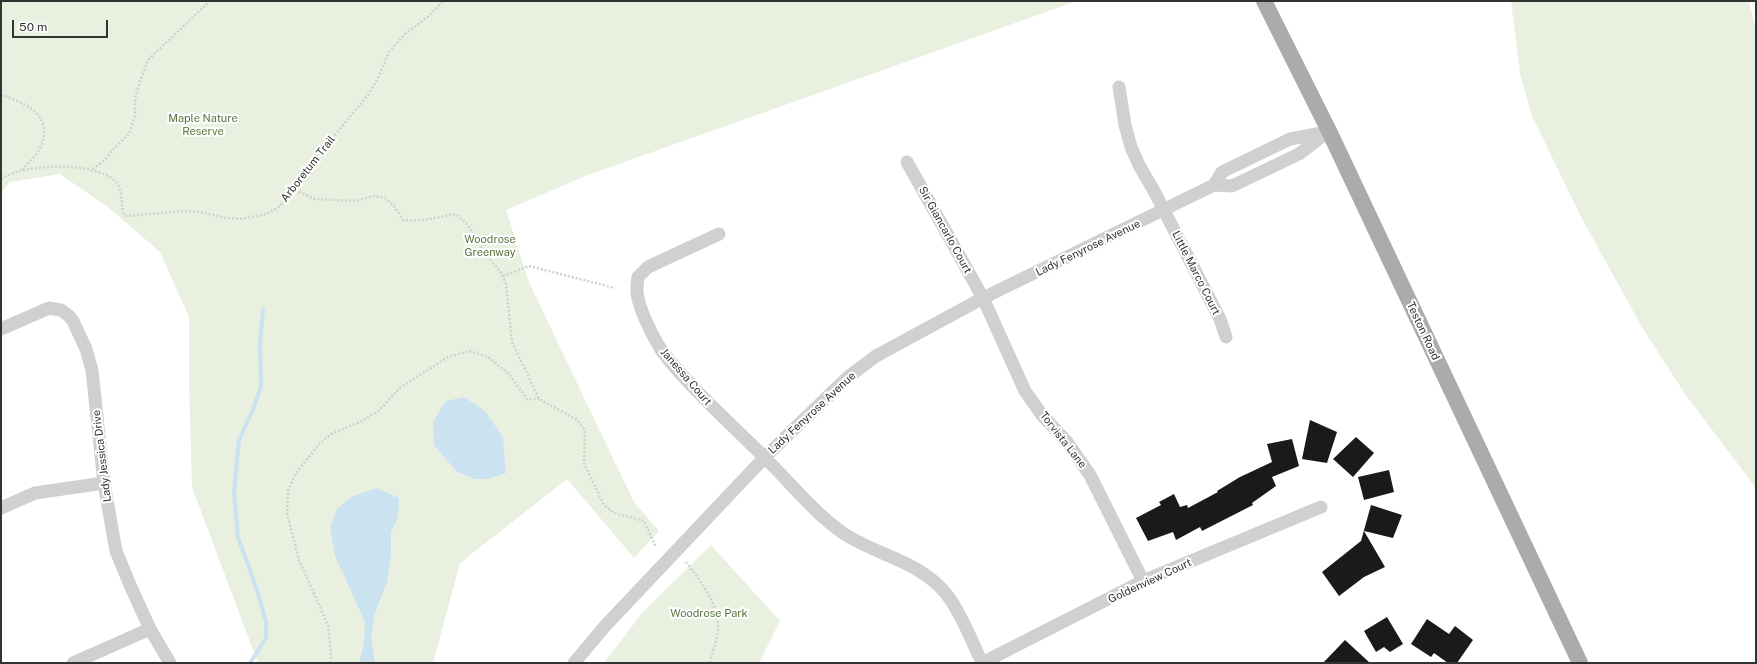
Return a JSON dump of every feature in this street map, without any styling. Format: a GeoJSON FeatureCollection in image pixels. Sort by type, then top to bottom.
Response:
{"type":"FeatureCollection","features":[{"type":"Feature","properties":{"kind":"main road","name":"Teston Road"},"geometry":{"type":"LineString","coordinates":[[1264,1],[1329,131],[1580,663]]}},
{"type":"Feature","properties":{"kind":"street","name":"Little Marco Court"},"geometry":{"type":"LineString","coordinates":[[1119,87],[1125,125],[1139,165],[1220,319],[1226,337]]}},
{"type":"Feature","properties":{"kind":"street","name":"Lady Fenyrose Avenue"},"geometry":{"type":"LineString","coordinates":[[1214,185],[1222,172],[1290,139],[1329,131]]}},
{"type":"Feature","properties":{"kind":"street","name":"Lady Fenyrose Avenue"},"geometry":{"type":"LineString","coordinates":[[574,663],[606,625],[764,457],[848,377],[876,356],[983,298],[1214,185],[1232,186],[1299,154],[1329,131]]}},
{"type":"Feature","properties":{"kind":"street","name":"Sir Giancarlo Court"},"geometry":{"type":"LineString","coordinates":[[907,162],[983,298]]}},
{"type":"Feature","properties":{"kind":"street","name":"Janessa Court"},"geometry":{"type":"LineString","coordinates":[[719,234],[648,267],[638,277],[637,293],[642,310],[660,348],[683,376],[815,510],[843,533],[874,549],[902,560],[926,574],[941,587],[959,614],[982,663]]}},
{"type":"Feature","properties":{"kind":"street","name":"Torvista Lane"},"geometry":{"type":"LineString","coordinates":[[983,298],[1025,391],[1042,415],[1067,442],[1090,475],[1143,581]]}},
{"type":"Feature","properties":{"kind":"street","name":"Lady Jessica Drive"},"geometry":{"type":"LineString","coordinates":[[1,329],[49,308],[61,310],[72,319],[86,349],[92,370],[104,483],[116,551],[150,629],[170,663]]}},
{"type":"Feature","properties":{"kind":"street"},"geometry":{"type":"LineString","coordinates":[[1,508],[35,494],[104,483]]}},
{"type":"Feature","properties":{"kind":"street","name":"Goldenview Court"},"geometry":{"type":"LineString","coordinates":[[982,663],[1143,581],[1321,507]]}},
{"type":"Feature","properties":{"kind":"street"},"geometry":{"type":"LineString","coordinates":[[73,663],[150,629]]}},
{"type":"Feature","properties":{"kind":"path"},"geometry":{"type":"LineString","coordinates":[[1,179],[7,175],[21,171],[46,167],[92,170],[105,160],[115,147],[129,134],[135,116],[135,99],[148,60],[210,1]]}},
{"type":"Feature","properties":{"kind":"path","name":"Arboretum Trail"},"geometry":{"type":"LineString","coordinates":[[92,170],[108,176],[116,182],[121,190],[124,215],[127,216],[184,211],[201,212],[225,218],[254,217],[267,214],[280,206],[292,188],[368,95],[378,78],[389,52],[405,34],[429,16],[443,1]]}},
{"type":"Feature","properties":{"kind":"path"},"geometry":{"type":"LineString","coordinates":[[1,95],[28,105],[41,118],[44,133],[41,147],[21,171]]}},
{"type":"Feature","properties":{"kind":"path"},"geometry":{"type":"LineString","coordinates":[[292,188],[314,199],[356,201],[373,196],[385,198],[394,206],[403,220],[414,222],[456,214],[468,225],[485,254],[503,276],[506,284],[512,342],[539,399]]}},
{"type":"Feature","properties":{"kind":"path"},"geometry":{"type":"LineString","coordinates":[[503,276],[529,266],[615,288]]}},
{"type":"Feature","properties":{"kind":"path"},"geometry":{"type":"LineString","coordinates":[[330,663],[331,656],[328,625],[299,560],[287,512],[288,491],[296,473],[314,449],[331,434],[360,422],[378,411],[401,388],[448,357],[470,351],[488,357],[509,374],[526,399],[539,399],[577,420],[585,430],[584,463],[604,504],[614,513],[644,521],[656,547]]}},
{"type":"Feature","properties":{"kind":"path"},"geometry":{"type":"LineString","coordinates":[[686,562],[700,580],[715,606],[718,630],[710,663]]}},
{"type":"Feature","properties":{"kind":"green space"},"geometry":{"type":"Polygon","coordinates":[[[1,1],[1077,1],[588,175],[506,210],[529,282],[587,404],[634,502],[659,531],[634,558],[567,479],[460,563],[433,663],[258,663],[192,487],[189,317],[160,252],[109,208],[60,174],[10,182],[3,190],[1,198],[1,1]]]}},
{"type":"Feature","properties":{"kind":"green space"},"geometry":{"type":"Polygon","coordinates":[[[1511,1],[1749,1],[1756,30],[1756,488],[1685,394],[1643,329],[1581,217],[1532,116],[1520,74],[1511,1]]]}},
{"type":"Feature","properties":{"kind":"green space","name":"Woodrose Park"},"geometry":{"type":"Polygon","coordinates":[[[711,545],[780,621],[759,663],[604,663],[642,613],[711,545]]]}},
{"type":"Feature","properties":{"kind":"water"},"geometry":{"type":"Polygon","coordinates":[[[464,397],[485,411],[503,437],[506,473],[488,479],[475,479],[457,472],[434,445],[433,422],[446,401],[464,397]]]}},
{"type":"Feature","properties":{"kind":"water"},"geometry":{"type":"Polygon","coordinates":[[[377,488],[399,498],[398,517],[391,532],[391,557],[387,582],[375,613],[371,638],[375,663],[359,663],[364,643],[365,622],[335,556],[330,527],[337,509],[351,497],[377,488]]]}},
{"type":"Feature","properties":{"kind":"building"},"geometry":{"type":"Polygon","coordinates":[[[1310,420],[1337,432],[1327,463],[1302,459],[1310,420]]]}},
{"type":"Feature","properties":{"kind":"building"},"geometry":{"type":"Polygon","coordinates":[[[1356,437],[1374,453],[1353,477],[1333,459],[1356,437]]]}},
{"type":"Feature","properties":{"kind":"building"},"geometry":{"type":"Polygon","coordinates":[[[1292,439],[1299,466],[1272,477],[1276,486],[1252,503],[1253,505],[1202,531],[1200,527],[1176,540],[1173,532],[1148,541],[1136,518],[1161,505],[1159,502],[1174,494],[1180,507],[1187,505],[1188,508],[1218,492],[1217,491],[1240,477],[1272,462],[1267,444],[1292,439]]]}},
{"type":"Feature","properties":{"kind":"building"},"geometry":{"type":"Polygon","coordinates":[[[1389,470],[1394,492],[1364,500],[1358,477],[1389,470]]]}},
{"type":"Feature","properties":{"kind":"building"},"geometry":{"type":"Polygon","coordinates":[[[1371,505],[1402,515],[1393,538],[1364,531],[1385,567],[1364,577],[1339,596],[1322,572],[1361,541],[1371,505]]]}},
{"type":"Feature","properties":{"kind":"building"},"geometry":{"type":"Polygon","coordinates":[[[1387,617],[1403,644],[1390,652],[1384,647],[1376,652],[1364,631],[1387,617]]]}},
{"type":"Feature","properties":{"kind":"building"},"geometry":{"type":"Polygon","coordinates":[[[1427,619],[1449,634],[1455,626],[1473,640],[1457,663],[1448,663],[1434,653],[1431,657],[1411,644],[1427,619]]]}},
{"type":"Feature","properties":{"kind":"building"},"geometry":{"type":"Polygon","coordinates":[[[1345,640],[1370,663],[1323,663],[1345,640]]]}},
{"type":"Feature","properties":{"kind":"waterway"},"geometry":{"type":"LineString","coordinates":[[250,663],[266,638],[266,622],[258,593],[238,537],[234,493],[239,440],[253,410],[261,386],[260,343],[263,309]]}},
{"type":"Feature","properties":{"kind":"park label","name":"Maple Nature Reserve"},"geometry":{"type":"Point","coordinates":[203,125]}},
{"type":"Feature","properties":{"kind":"park label","name":"Woodrose Greenway"},"geometry":{"type":"Point","coordinates":[490,246]}}]}
